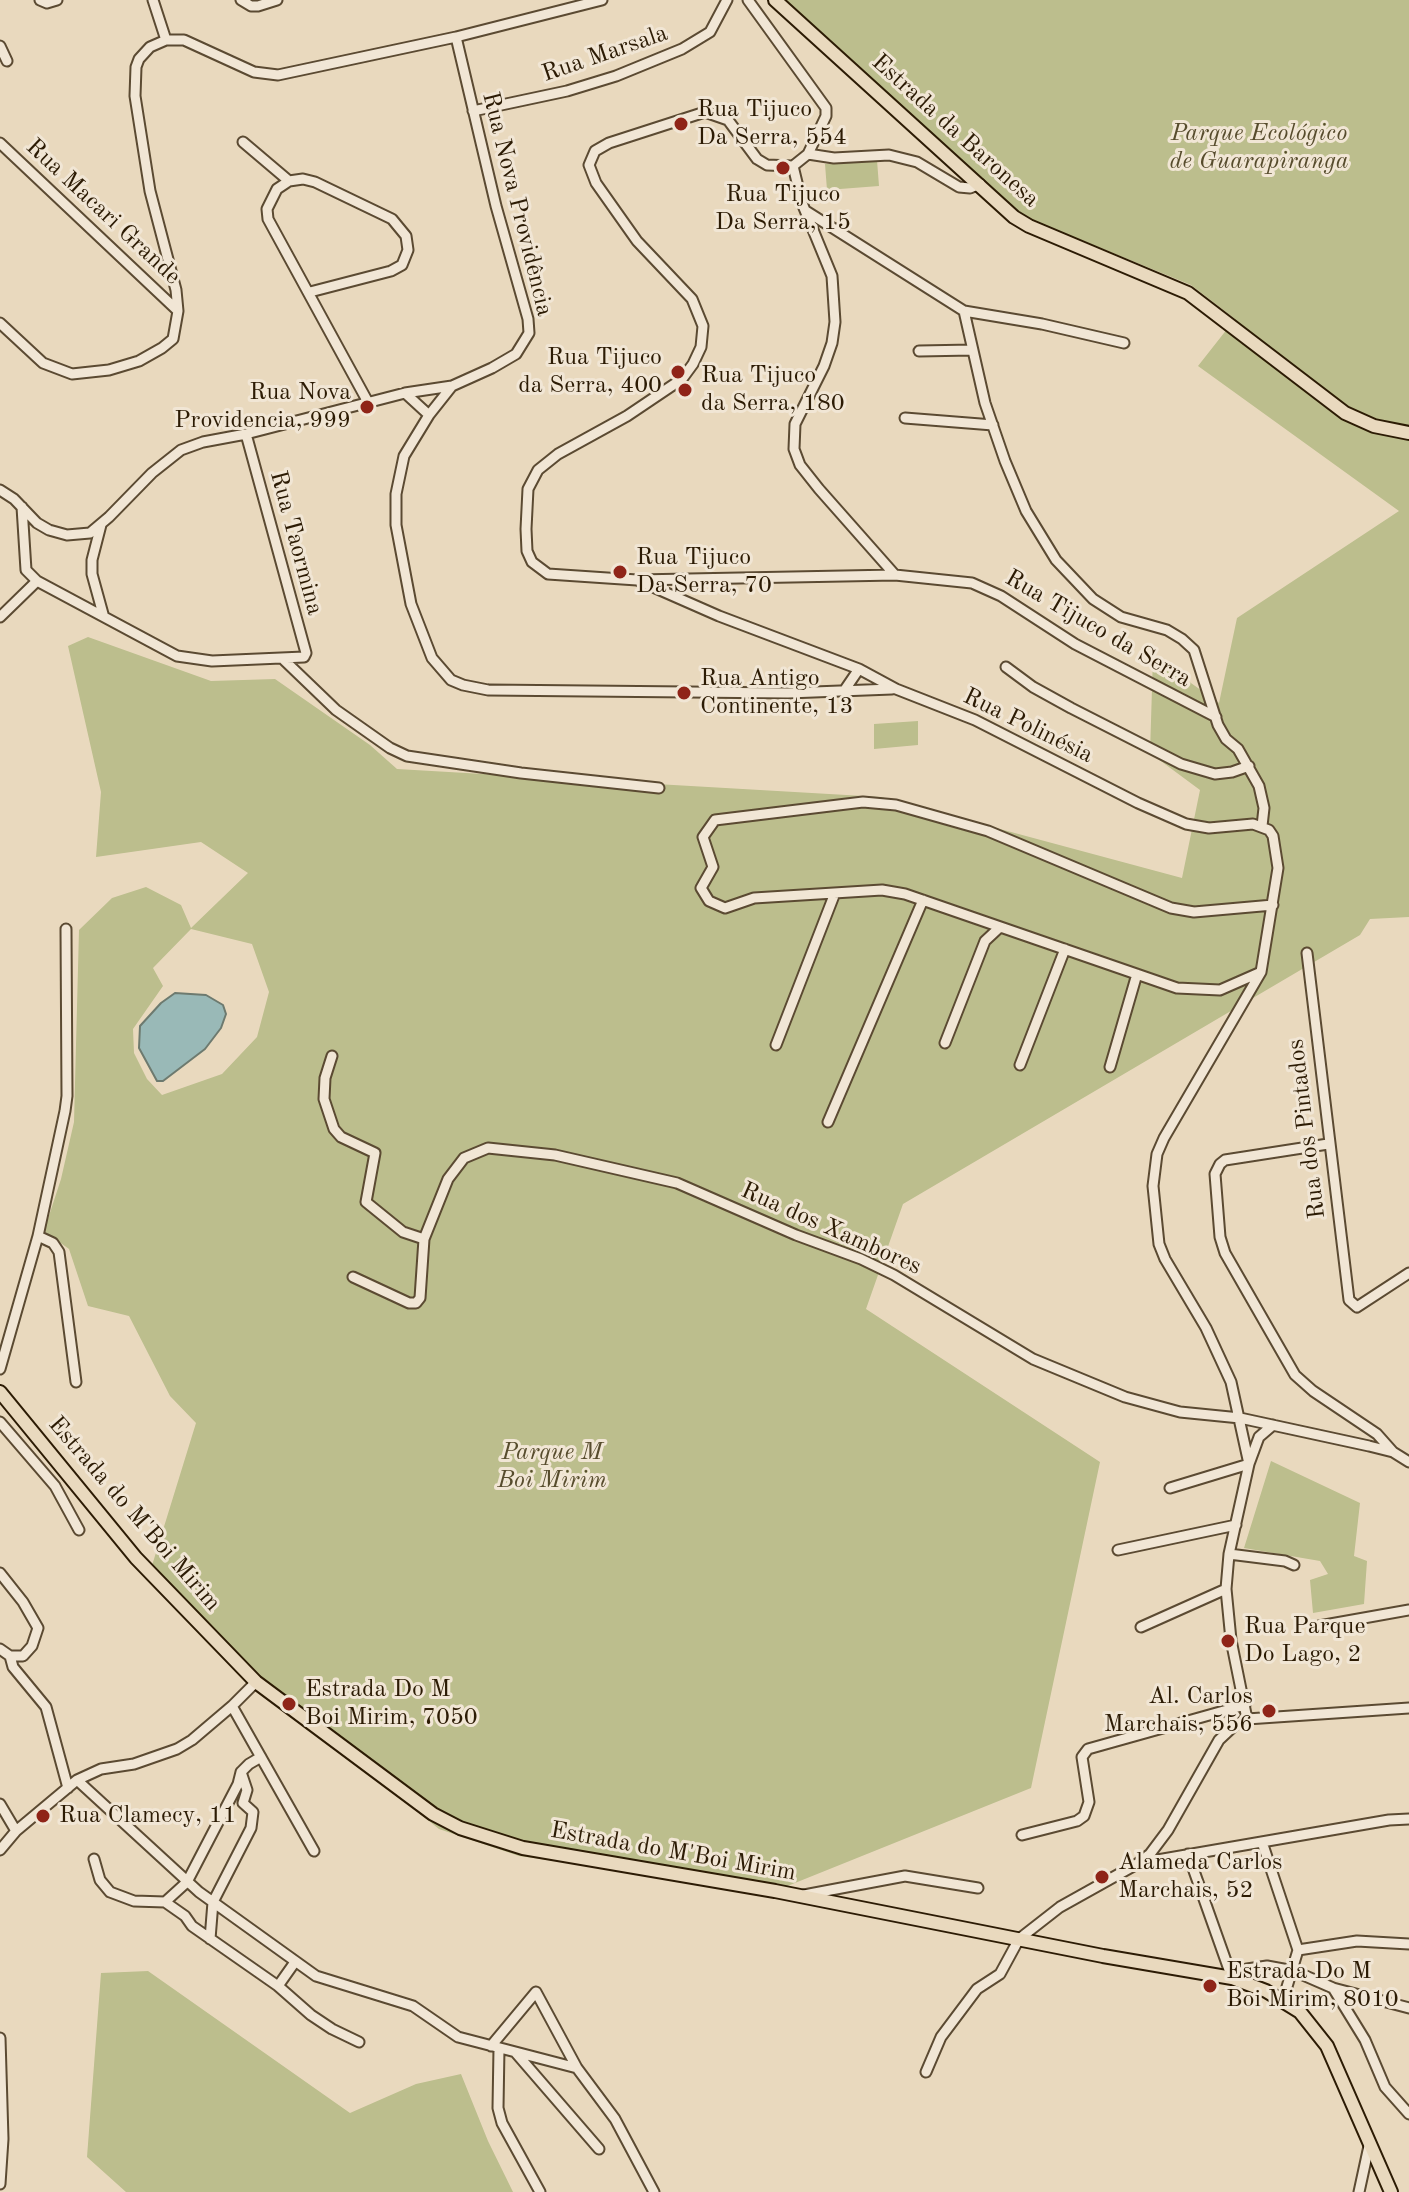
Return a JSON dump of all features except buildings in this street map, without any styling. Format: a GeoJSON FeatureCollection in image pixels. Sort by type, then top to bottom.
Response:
{"type":"FeatureCollection","features":[{"type":"Feature","properties":{"kind":"main road","name":"Estrada da Baronesa"},"geometry":{"type":"LineString","coordinates":[[775,0],[1014,217],[1188,293],[1345,413],[1374,426],[1409,433]]}},
{"type":"Feature","properties":{"kind":"main road","name":"Estrada do M'Boi Mirim"},"geometry":{"type":"LineString","coordinates":[[0,1392],[136,1558],[256,1682],[433,1814],[460,1828],[523,1848],[799,1896],[1232,1978],[1283,2000],[1300,2012],[1327,2046],[1343,2076],[1369,2146],[1391,2192]]}},
{"type":"Feature","properties":{"kind":"street"},"geometry":{"type":"LineString","coordinates":[[40,0],[47,3],[57,0]]}},
{"type":"Feature","properties":{"kind":"street"},"geometry":{"type":"LineString","coordinates":[[153,0],[166,40]]}},
{"type":"Feature","properties":{"kind":"street"},"geometry":{"type":"LineString","coordinates":[[241,0],[258,6],[277,0]]}},
{"type":"Feature","properties":{"kind":"street"},"geometry":{"type":"LineString","coordinates":[[0,323],[43,363],[58,370],[86,374],[139,361],[162,348],[175,334],[178,311],[176,290],[150,191],[134,83],[139,59],[150,47],[166,40],[184,40],[268,76],[456,37],[602,0]]}},
{"type":"Feature","properties":{"kind":"street","name":"Rua Marsala"},"geometry":{"type":"LineString","coordinates":[[473,111],[567,91],[616,76],[682,49],[710,32],[727,0]]}},
{"type":"Feature","properties":{"kind":"street"},"geometry":{"type":"LineString","coordinates":[[748,0],[826,108],[826,116],[808,154],[793,166],[806,211],[832,276],[835,322],[824,366],[795,424],[794,449],[800,465],[819,489],[895,575]]}},
{"type":"Feature","properties":{"kind":"street","name":"Rua Nova Providência"},"geometry":{"type":"LineString","coordinates":[[101,525],[176,453],[203,442],[405,393],[452,386],[508,360],[524,345],[529,333],[528,319],[496,206],[456,37]]}},
{"type":"Feature","properties":{"kind":"street"},"geometry":{"type":"LineString","coordinates":[[0,46],[7,61]]}},
{"type":"Feature","properties":{"kind":"street","name":"Rua Tijuco da Serra"},"geometry":{"type":"LineString","coordinates":[[793,166],[767,165],[757,159],[728,120],[705,112],[603,145],[590,159],[591,174],[596,183],[637,241],[692,299],[703,326],[701,347],[682,379],[627,416],[558,454],[538,470],[528,489],[527,551],[532,562],[548,574],[637,580],[895,575],[960,581],[987,588],[1075,644],[1216,717]]}},
{"type":"Feature","properties":{"kind":"street"},"geometry":{"type":"LineString","coordinates":[[243,142],[289,181]]}},
{"type":"Feature","properties":{"kind":"street","name":"Rua Macari Grande"},"geometry":{"type":"LineString","coordinates":[[0,143],[178,311]]}},
{"type":"Feature","properties":{"kind":"street"},"geometry":{"type":"LineString","coordinates":[[808,154],[834,158],[889,155],[917,162],[959,187],[970,188],[980,184]]}},
{"type":"Feature","properties":{"kind":"street"},"geometry":{"type":"LineString","coordinates":[[310,292],[391,271],[402,265],[406,258],[406,236],[392,219],[375,208],[303,179],[289,181],[277,189],[267,209],[268,219],[369,404]]}},
{"type":"Feature","properties":{"kind":"street"},"geometry":{"type":"LineString","coordinates":[[806,211],[964,311],[1042,324],[1124,343]]}},
{"type":"Feature","properties":{"kind":"street"},"geometry":{"type":"LineString","coordinates":[[964,311],[993,425],[1026,511],[1056,560],[1105,608],[1121,617],[1167,630],[1194,650],[1226,739],[1238,749],[1259,786],[1264,808],[1262,826],[1269,830],[1275,842],[1278,868],[1261,972],[1164,1138],[1157,1154],[1153,1186],[1159,1244],[1215,1344],[1231,1382],[1249,1464]]}},
{"type":"Feature","properties":{"kind":"street"},"geometry":{"type":"LineString","coordinates":[[919,351],[972,350]]}},
{"type":"Feature","properties":{"kind":"street"},"geometry":{"type":"LineString","coordinates":[[452,386],[429,415],[404,456],[396,494],[396,525],[411,604],[432,658],[451,680],[488,690],[669,693],[896,689]]}},
{"type":"Feature","properties":{"kind":"street"},"geometry":{"type":"LineString","coordinates":[[405,393],[429,415]]}},
{"type":"Feature","properties":{"kind":"street"},"geometry":{"type":"LineString","coordinates":[[905,418],[993,425]]}},
{"type":"Feature","properties":{"kind":"street","name":"Rua Taormina"},"geometry":{"type":"LineString","coordinates":[[246,434],[306,653],[299,659],[284,660]]}},
{"type":"Feature","properties":{"kind":"street"},"geometry":{"type":"LineString","coordinates":[[0,490],[37,523],[57,533],[90,533],[101,525]]}},
{"type":"Feature","properties":{"kind":"street"},"geometry":{"type":"LineString","coordinates":[[22,507],[26,570],[37,581],[177,656],[212,661],[284,660],[336,710],[390,748],[407,756],[521,773],[659,788]]}},
{"type":"Feature","properties":{"kind":"street"},"geometry":{"type":"LineString","coordinates":[[101,525],[92,560],[92,574],[103,614]]}},
{"type":"Feature","properties":{"kind":"street","name":"Rua Polinésia"},"geometry":{"type":"LineString","coordinates":[[637,580],[719,616],[859,669],[896,689],[975,720],[1186,824],[1209,828],[1262,826]]}},
{"type":"Feature","properties":{"kind":"street"},"geometry":{"type":"LineString","coordinates":[[0,617],[37,581]]}},
{"type":"Feature","properties":{"kind":"street"},"geometry":{"type":"LineString","coordinates":[[1006,667],[1058,701],[1181,764],[1215,774],[1249,766]]}},
{"type":"Feature","properties":{"kind":"street"},"geometry":{"type":"LineString","coordinates":[[844,691],[859,669]]}},
{"type":"Feature","properties":{"kind":"street"},"geometry":{"type":"LineString","coordinates":[[1261,972],[1220,990],[1177,988],[923,900],[882,890],[754,898],[725,908],[709,901],[701,888],[713,867],[703,837],[715,820],[863,802],[896,805],[988,831],[1171,908],[1194,912],[1273,905]]}},
{"type":"Feature","properties":{"kind":"street"},"geometry":{"type":"LineString","coordinates":[[776,1045],[835,893]]}},
{"type":"Feature","properties":{"kind":"street"},"geometry":{"type":"LineString","coordinates":[[828,1122],[923,900]]}},
{"type":"Feature","properties":{"kind":"street"},"geometry":{"type":"LineString","coordinates":[[945,1043],[985,941],[1000,927]]}},
{"type":"Feature","properties":{"kind":"street"},"geometry":{"type":"LineString","coordinates":[[0,1369],[38,1236],[67,1096],[66,929]]}},
{"type":"Feature","properties":{"kind":"street"},"geometry":{"type":"LineString","coordinates":[[1020,1065],[1065,949]]}},
{"type":"Feature","properties":{"kind":"street","name":"Rua dos Pintados"},"geometry":{"type":"LineString","coordinates":[[1307,953],[1349,1300],[1357,1307],[1409,1273]]}},
{"type":"Feature","properties":{"kind":"street"},"geometry":{"type":"LineString","coordinates":[[1110,1067],[1137,974]]}},
{"type":"Feature","properties":{"kind":"street"},"geometry":{"type":"LineString","coordinates":[[332,1056],[325,1078],[324,1099],[334,1129],[341,1137],[375,1153],[366,1202],[403,1232],[424,1239]]}},
{"type":"Feature","properties":{"kind":"street"},"geometry":{"type":"LineString","coordinates":[[1328,1144],[1225,1160],[1220,1164],[1215,1174],[1220,1237],[1225,1253],[1295,1375],[1313,1391],[1377,1434],[1393,1452],[1407,1459]]}},
{"type":"Feature","properties":{"kind":"street","name":"Rua dos Xambores"},"geometry":{"type":"LineString","coordinates":[[353,1277],[409,1303],[416,1303],[420,1298],[424,1239],[448,1179],[464,1158],[488,1148],[539,1153],[693,1188],[796,1235],[877,1267],[1033,1359],[1125,1397],[1180,1412],[1240,1418],[1393,1452]]}},
{"type":"Feature","properties":{"kind":"street"},"geometry":{"type":"LineString","coordinates":[[38,1236],[53,1243],[59,1252],[76,1382]]}},
{"type":"Feature","properties":{"kind":"street"},"geometry":{"type":"LineString","coordinates":[[0,1422],[55,1486],[79,1530]]}},
{"type":"Feature","properties":{"kind":"street"},"geometry":{"type":"LineString","coordinates":[[1247,1719],[1231,1640],[1226,1589],[1229,1554],[1249,1464],[1259,1437],[1273,1425]]}},
{"type":"Feature","properties":{"kind":"street"},"geometry":{"type":"LineString","coordinates":[[1170,1488],[1249,1464]]}},
{"type":"Feature","properties":{"kind":"street"},"geometry":{"type":"LineString","coordinates":[[1118,1550],[1236,1525]]}},
{"type":"Feature","properties":{"kind":"street"},"geometry":{"type":"LineString","coordinates":[[1229,1554],[1285,1561],[1294,1565]]}},
{"type":"Feature","properties":{"kind":"street"},"geometry":{"type":"LineString","coordinates":[[0,1573],[36,1621],[38,1633],[23,1656],[10,1656],[0,1649]]}},
{"type":"Feature","properties":{"kind":"street"},"geometry":{"type":"LineString","coordinates":[[1141,1627],[1226,1589]]}},
{"type":"Feature","properties":{"kind":"street"},"geometry":{"type":"LineString","coordinates":[[1319,1626],[1409,1610]]}},
{"type":"Feature","properties":{"kind":"street"},"geometry":{"type":"LineString","coordinates":[[10,1656],[13,1667],[46,1707],[68,1788]]}},
{"type":"Feature","properties":{"kind":"street"},"geometry":{"type":"LineString","coordinates":[[0,1850],[16,1831],[77,1780],[101,1769],[134,1764],[177,1749],[232,1706],[256,1682]]}},
{"type":"Feature","properties":{"kind":"street"},"geometry":{"type":"LineString","coordinates":[[1022,1835],[1077,1821],[1084,1816],[1089,1802],[1082,1757],[1088,1749],[1245,1705]]}},
{"type":"Feature","properties":{"kind":"street"},"geometry":{"type":"LineString","coordinates":[[232,1706],[314,1851]]}},
{"type":"Feature","properties":{"kind":"street"},"geometry":{"type":"LineString","coordinates":[[926,2072],[941,2037],[977,1989],[1000,1974],[1019,1939],[1060,1907],[1150,1854],[1168,1830],[1219,1740],[1235,1725],[1247,1719],[1409,1708]]}},
{"type":"Feature","properties":{"kind":"street"},"geometry":{"type":"LineString","coordinates":[[165,1902],[187,1882],[238,1784],[241,1772],[261,1757]]}},
{"type":"Feature","properties":{"kind":"street"},"geometry":{"type":"LineString","coordinates":[[210,1939],[213,1902],[251,1828],[253,1812],[243,1803],[247,1790],[241,1772]]}},
{"type":"Feature","properties":{"kind":"street"},"geometry":{"type":"LineString","coordinates":[[77,1780],[187,1882],[295,1962],[328,1981],[413,2006],[431,2016],[447,2032],[577,2068]]}},
{"type":"Feature","properties":{"kind":"street"},"geometry":{"type":"LineString","coordinates":[[0,1804],[16,1831]]}},
{"type":"Feature","properties":{"kind":"street"},"geometry":{"type":"LineString","coordinates":[[1137,1864],[1409,1819]]}},
{"type":"Feature","properties":{"kind":"street"},"geometry":{"type":"LineString","coordinates":[[1262,1842],[1298,1950],[1283,2000]]}},
{"type":"Feature","properties":{"kind":"street"},"geometry":{"type":"LineString","coordinates":[[1188,1854],[1232,1978],[1247,1969],[1258,1967],[1294,1971],[1333,1988],[1409,2008]]}},
{"type":"Feature","properties":{"kind":"street"},"geometry":{"type":"LineString","coordinates":[[94,1859],[100,1880],[110,1892],[134,1901],[165,1902],[185,1916],[192,1926],[278,1986],[311,2015],[359,2042]]}},
{"type":"Feature","properties":{"kind":"street"},"geometry":{"type":"LineString","coordinates":[[799,1896],[905,1876],[978,1888]]}},
{"type":"Feature","properties":{"kind":"street"},"geometry":{"type":"LineString","coordinates":[[1298,1950],[1357,1941],[1409,1944]]}},
{"type":"Feature","properties":{"kind":"street"},"geometry":{"type":"LineString","coordinates":[[278,1986],[295,1962]]}},
{"type":"Feature","properties":{"kind":"street"},"geometry":{"type":"LineString","coordinates":[[1333,1988],[1365,2040],[1385,2087],[1409,2114]]}},
{"type":"Feature","properties":{"kind":"street"},"geometry":{"type":"LineString","coordinates":[[540,2192],[502,2123],[498,2108],[495,2047],[536,1992],[577,2068],[615,2119],[654,2192]]}},
{"type":"Feature","properties":{"kind":"street"},"geometry":{"type":"LineString","coordinates":[[0,2038],[3,2139],[0,2184]]}},
{"type":"Feature","properties":{"kind":"street"},"geometry":{"type":"LineString","coordinates":[[516,2053],[599,2149]]}},
{"type":"Feature","properties":{"kind":"street"},"geometry":{"type":"LineString","coordinates":[[1359,2192],[1369,2146]]}},
{"type":"Feature","properties":{"kind":"green space","name":"Parque M Boi Mirim"},"geometry":{"type":"Polygon","coordinates":[[[779,0],[1409,0],[1409,917],[1370,919],[1360,935],[903,1204],[866,1309],[1100,1462],[1031,1788],[775,1891],[519,1856],[439,1829],[256,1682],[150,1572],[196,1423],[170,1396],[129,1316],[88,1306],[69,1249],[44,1231],[61,1179],[74,1122],[79,930],[112,898],[146,887],[181,905],[191,928],[248,873],[201,842],[96,857],[101,792],[68,646],[88,637],[211,681],[275,679],[370,745],[397,769],[881,797],[1182,878],[1200,790],[1150,753],[1153,656],[1219,703],[1237,618],[1399,511],[1198,366],[1235,319],[1191,285],[1015,213],[779,0]],[[191,929],[153,968],[163,986],[133,1029],[134,1053],[147,1079],[162,1095],[222,1074],[257,1037],[269,992],[252,944],[191,929]]]}},
{"type":"Feature","properties":{"kind":"green space"},"geometry":{"type":"Polygon","coordinates":[[[877,160],[879,186],[827,190],[825,164],[877,160]]]}},
{"type":"Feature","properties":{"kind":"green space"},"geometry":{"type":"Polygon","coordinates":[[[918,721],[918,745],[874,749],[874,724],[918,721]]]}},
{"type":"Feature","properties":{"kind":"green space"},"geometry":{"type":"Polygon","coordinates":[[[1271,1461],[1360,1503],[1354,1556],[1367,1561],[1364,1604],[1313,1613],[1310,1580],[1328,1574],[1320,1561],[1244,1548],[1271,1461]]]}},
{"type":"Feature","properties":{"kind":"green space"},"geometry":{"type":"Polygon","coordinates":[[[148,1971],[350,2113],[416,2084],[461,2074],[513,2192],[126,2192],[87,2157],[101,1973],[148,1971]]]}},
{"type":"Feature","properties":{"kind":"water"},"geometry":{"type":"Polygon","coordinates":[[[175,993],[206,995],[223,1005],[226,1014],[221,1028],[205,1049],[163,1081],[157,1081],[139,1048],[140,1026],[175,993]]]}},
{"type":"Feature","properties":{"kind":"place","name":"Rua Tijuco Da Serra, 554"},"geometry":{"type":"Point","coordinates":[681,124]}},
{"type":"Feature","properties":{"kind":"place","name":"Rua Tijuco Da Serra, 15"},"geometry":{"type":"Point","coordinates":[783,168]}},
{"type":"Feature","properties":{"kind":"place","name":"Rua Tijuco da Serra, 400"},"geometry":{"type":"Point","coordinates":[678,372]}},
{"type":"Feature","properties":{"kind":"place","name":"Rua Tijuco da Serra, 180"},"geometry":{"type":"Point","coordinates":[685,390]}},
{"type":"Feature","properties":{"kind":"place","name":"Rua Nova Providencia, 999"},"geometry":{"type":"Point","coordinates":[367,407]}},
{"type":"Feature","properties":{"kind":"place","name":"Rua Tijuco Da Serra, 70"},"geometry":{"type":"Point","coordinates":[620,572]}},
{"type":"Feature","properties":{"kind":"place","name":"Rua Antigo Continente, 13"},"geometry":{"type":"Point","coordinates":[684,693]}},
{"type":"Feature","properties":{"kind":"place","name":"Rua Parque Do Lago, 2"},"geometry":{"type":"Point","coordinates":[1228,1641]}},
{"type":"Feature","properties":{"kind":"place","name":"Estrada Do M Boi Mirim, 7050"},"geometry":{"type":"Point","coordinates":[289,1704]}},
{"type":"Feature","properties":{"kind":"place","name":"Al. Carlos Marchais, 556"},"geometry":{"type":"Point","coordinates":[1269,1711]}},
{"type":"Feature","properties":{"kind":"place","name":"Rua Clamecy, 11"},"geometry":{"type":"Point","coordinates":[43,1816]}},
{"type":"Feature","properties":{"kind":"place","name":"Alameda Carlos Marchais, 52"},"geometry":{"type":"Point","coordinates":[1102,1877]}},
{"type":"Feature","properties":{"kind":"place","name":"Estrada Do M Boi Mirim, 8010"},"geometry":{"type":"Point","coordinates":[1210,1986]}},
{"type":"Feature","properties":{"kind":"park label","name":"Parque Ecológico de Guarapiranga"},"geometry":{"type":"Point","coordinates":[1259,148]}}]}
